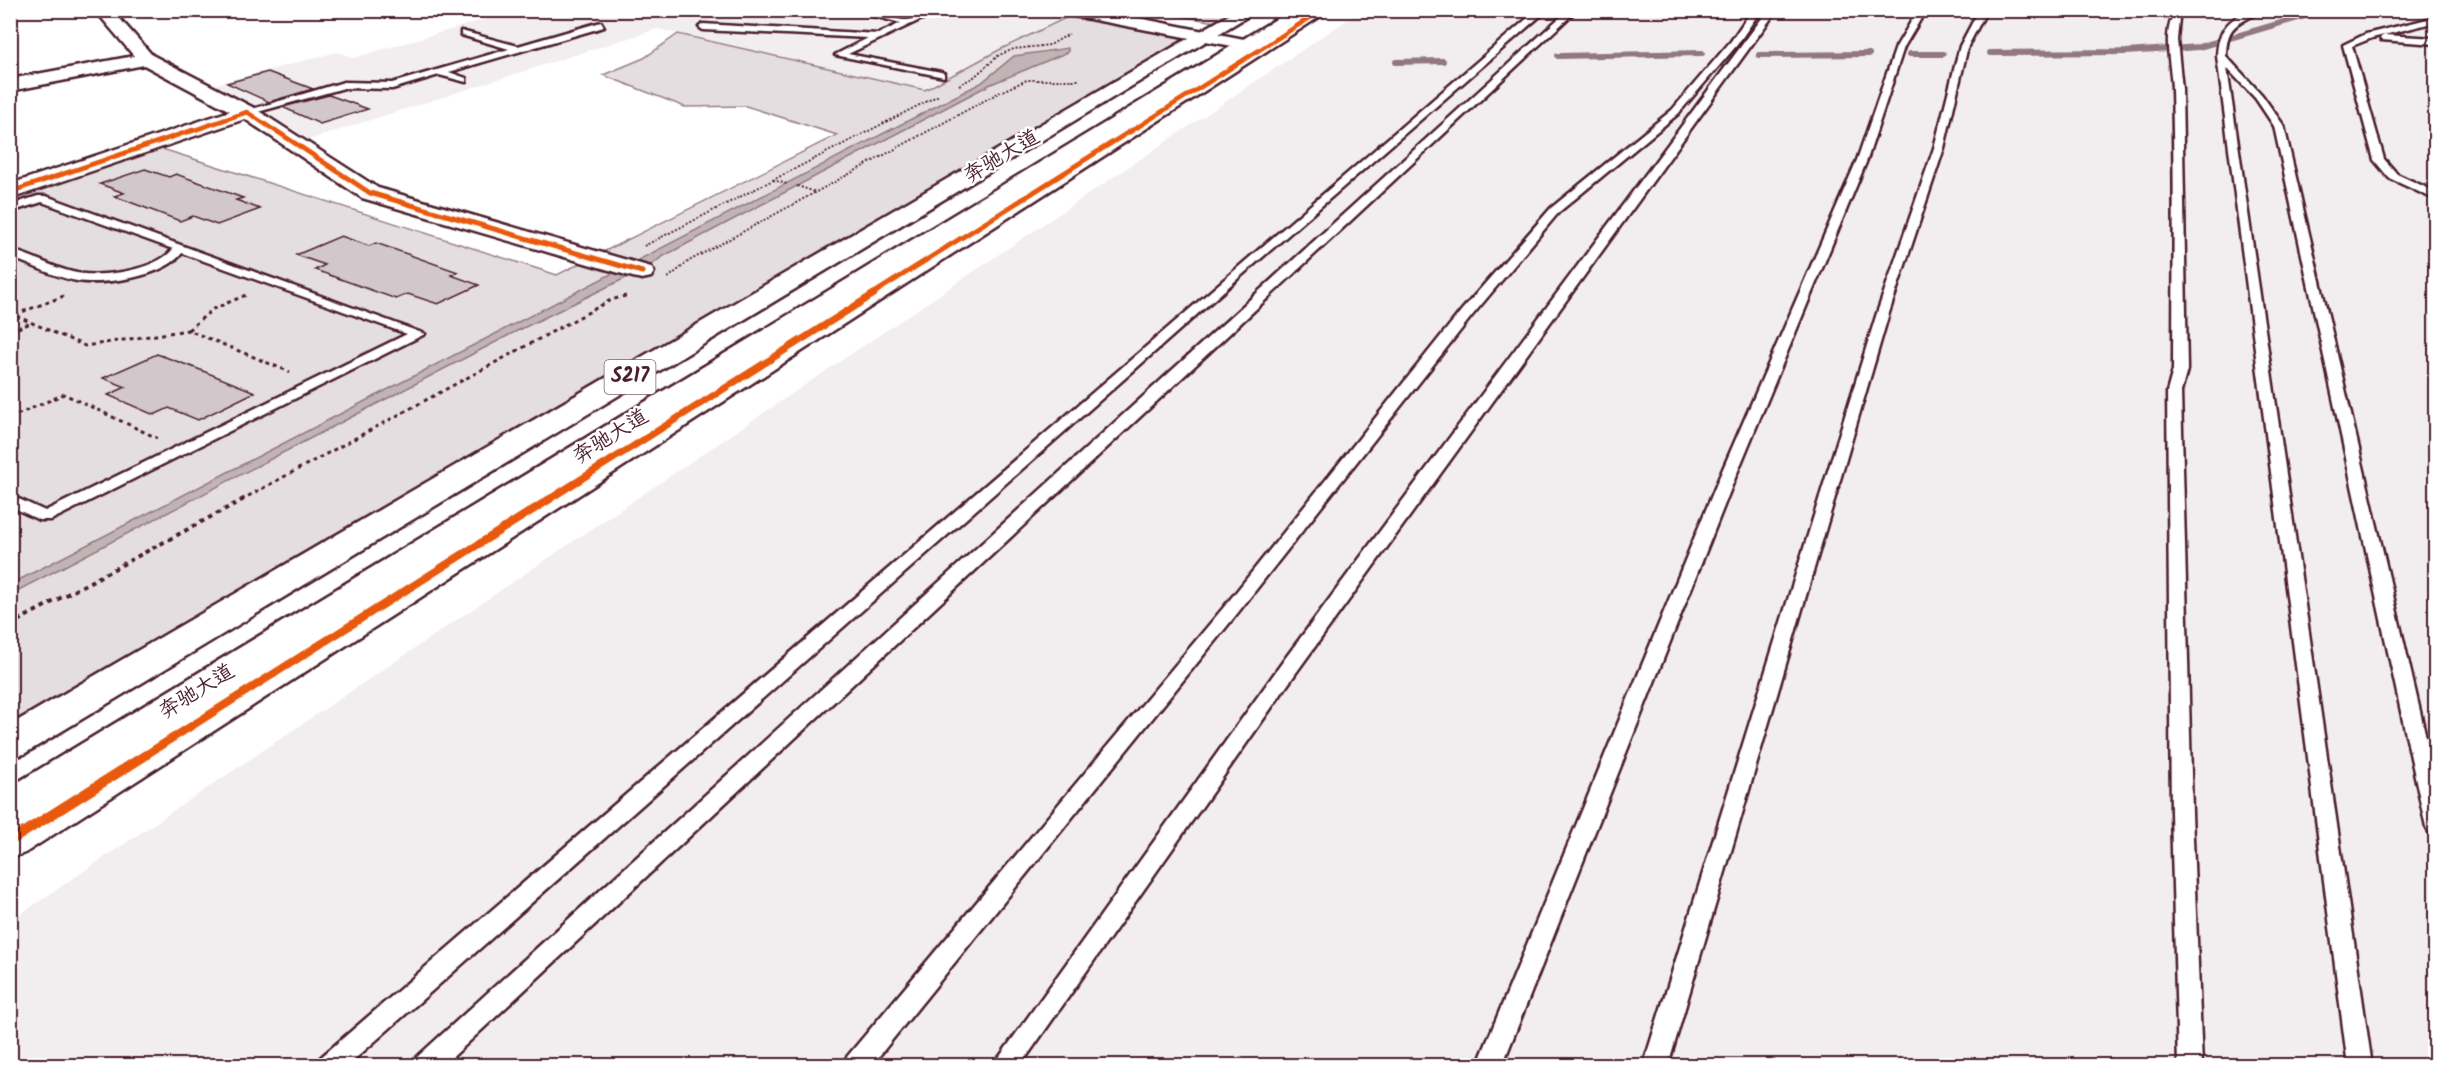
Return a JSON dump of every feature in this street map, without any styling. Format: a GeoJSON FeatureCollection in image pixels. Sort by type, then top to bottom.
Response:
{"type":"FeatureCollection","features":[{"type":"Feature","properties":{"kind":"main road"},"geometry":{"type":"LineString","coordinates":[[104,10],[146,59],[247,112],[370,193],[642,272]]}},
{"type":"Feature","properties":{"kind":"main road"},"geometry":{"type":"LineString","coordinates":[[1068,10],[1100,16],[1229,23],[1255,45]]}},
{"type":"Feature","properties":{"kind":"main road"},"geometry":{"type":"LineString","coordinates":[[1147,10],[1229,23],[1255,45]]}},
{"type":"Feature","properties":{"kind":"main road","name":"奔驰大道"},"geometry":{"type":"LineString","coordinates":[[10,807],[1255,45],[1303,10]]}},
{"type":"Feature","properties":{"kind":"main road"},"geometry":{"type":"LineString","coordinates":[[10,840],[1255,45],[1322,10]]}},
{"type":"Feature","properties":{"kind":"main road","name":"奔驰大道"},"geometry":{"type":"LineString","coordinates":[[10,744],[1229,23]]}},
{"type":"Feature","properties":{"kind":"main road"},"geometry":{"type":"LineString","coordinates":[[10,85],[146,59]]}},
{"type":"Feature","properties":{"kind":"main road"},"geometry":{"type":"LineString","coordinates":[[10,192],[247,112]]}},
{"type":"Feature","properties":{"kind":"lane"},"geometry":{"type":"LineString","coordinates":[[854,10],[910,23]]}},
{"type":"Feature","properties":{"kind":"lane"},"geometry":{"type":"LineString","coordinates":[[937,10],[839,55],[941,75]]}},
{"type":"Feature","properties":{"kind":"lane"},"geometry":{"type":"LineString","coordinates":[[329,1065],[1197,308],[1543,10]]}},
{"type":"Feature","properties":{"kind":"lane"},"geometry":{"type":"LineString","coordinates":[[425,1065],[1573,10]]}},
{"type":"Feature","properties":{"kind":"lane"},"geometry":{"type":"LineString","coordinates":[[855,1065],[1230,611],[1466,314],[1555,210],[1675,112],[1734,42],[1757,10]]}},
{"type":"Feature","properties":{"kind":"lane"},"geometry":{"type":"LineString","coordinates":[[1005,1065],[1285,674],[1773,10]]}},
{"type":"Feature","properties":{"kind":"lane"},"geometry":{"type":"LineString","coordinates":[[1489,1065],[1727,478],[1862,160],[1900,47],[1922,10]]}},
{"type":"Feature","properties":{"kind":"lane"},"geometry":{"type":"LineString","coordinates":[[1655,1065],[1883,313],[1939,148],[1964,46],[1983,10]]}},
{"type":"Feature","properties":{"kind":"lane"},"geometry":{"type":"LineString","coordinates":[[2182,10],[2175,18],[2173,46],[2177,89],[2180,359],[2174,392],[2175,537],[2182,880],[2190,1065]]}},
{"type":"Feature","properties":{"kind":"lane"},"geometry":{"type":"LineString","coordinates":[[2258,10],[2228,24],[2221,37],[2221,56],[2360,1065]]}},
{"type":"Feature","properties":{"kind":"lane"},"geometry":{"type":"LineString","coordinates":[[2436,19],[2362,38],[2347,45],[2379,160],[2393,176],[2436,197]]}},
{"type":"Feature","properties":{"kind":"lane"},"geometry":{"type":"LineString","coordinates":[[247,112],[344,85],[392,86],[601,25]]}},
{"type":"Feature","properties":{"kind":"lane"},"geometry":{"type":"LineString","coordinates":[[704,27],[880,36]]}},
{"type":"Feature","properties":{"kind":"lane"},"geometry":{"type":"LineString","coordinates":[[464,33],[518,49]]}},
{"type":"Feature","properties":{"kind":"lane"},"geometry":{"type":"LineString","coordinates":[[2362,38],[2436,41]]}},
{"type":"Feature","properties":{"kind":"lane"},"geometry":{"type":"LineString","coordinates":[[2221,56],[2259,97],[2279,126],[2436,827]]}},
{"type":"Feature","properties":{"kind":"lane"},"geometry":{"type":"LineString","coordinates":[[438,72],[462,81]]}},
{"type":"Feature","properties":{"kind":"lane"},"geometry":{"type":"LineString","coordinates":[[10,209],[42,198],[418,334],[45,517],[10,500]]}},
{"type":"Feature","properties":{"kind":"lane"},"geometry":{"type":"LineString","coordinates":[[10,253],[76,277],[112,277],[156,267],[178,254],[180,248]]}},
{"type":"Feature","properties":{"kind":"path"},"geometry":{"type":"LineString","coordinates":[[952,88],[974,77],[999,55],[1014,49],[1050,45],[1100,16]]}},
{"type":"Feature","properties":{"kind":"path"},"geometry":{"type":"LineString","coordinates":[[664,281],[689,261],[1002,91],[1027,80],[1135,79]]}},
{"type":"Feature","properties":{"kind":"path"},"geometry":{"type":"LineString","coordinates":[[600,259],[635,250],[942,93]]}},
{"type":"Feature","properties":{"kind":"path"},"geometry":{"type":"LineString","coordinates":[[772,180],[787,184]]}},
{"type":"Feature","properties":{"kind":"path"},"geometry":{"type":"LineString","coordinates":[[797,186],[816,192]]}},
{"type":"Feature","properties":{"kind":"path"},"geometry":{"type":"LineString","coordinates":[[112,277],[14,315],[85,346],[188,330],[317,383]]}},
{"type":"Feature","properties":{"kind":"path"},"geometry":{"type":"LineString","coordinates":[[188,330],[213,309],[276,282]]}},
{"type":"Feature","properties":{"kind":"path"},"geometry":{"type":"LineString","coordinates":[[10,625],[611,300],[630,294]]}},
{"type":"Feature","properties":{"kind":"path"},"geometry":{"type":"LineString","coordinates":[[10,331],[32,323]]}},
{"type":"Feature","properties":{"kind":"path"},"geometry":{"type":"LineString","coordinates":[[10,418],[64,394],[182,449]]}},
{"type":"Feature","properties":{"kind":"shaded area"},"geometry":{"type":"Polygon","coordinates":[[[1068,10],[1078,12],[999,50],[925,90],[657,29],[295,144],[201,88],[337,52],[353,58],[514,11],[1068,10]]]}},
{"type":"Feature","properties":{"kind":"shaded area"},"geometry":{"type":"Polygon","coordinates":[[[1147,11],[1250,11],[1228,24],[1147,11]]]}},
{"type":"Feature","properties":{"kind":"shaded area"},"geometry":{"type":"Polygon","coordinates":[[[1360,11],[2435,11],[2435,1065],[11,1065],[10,921],[1360,11]]]}},
{"type":"Feature","properties":{"kind":"shaded area"},"geometry":{"type":"Polygon","coordinates":[[[1078,12],[1209,35],[11,744],[10,192],[150,145],[557,275],[837,135],[746,106],[685,107],[603,75],[644,58],[678,34],[925,90],[999,50],[1078,12]]]}},
{"type":"Feature","properties":{"kind":"shaded area"},"geometry":{"type":"Polygon","coordinates":[[[1068,48],[1068,52],[989,85],[662,257],[650,266],[515,332],[11,594],[11,584],[981,83],[1014,56],[1068,48]]]}},
{"type":"Feature","properties":{"kind":"building"},"geometry":{"type":"Polygon","coordinates":[[[268,72],[313,89],[269,102],[227,83],[268,72]]]}},
{"type":"Feature","properties":{"kind":"building"},"geometry":{"type":"Polygon","coordinates":[[[329,95],[368,109],[320,124],[282,107],[329,95]]]}},
{"type":"Feature","properties":{"kind":"building"},"geometry":{"type":"Polygon","coordinates":[[[145,169],[169,177],[176,174],[243,198],[236,200],[260,209],[217,225],[193,216],[180,221],[114,196],[124,193],[100,184],[145,169]]]}},
{"type":"Feature","properties":{"kind":"building"},"geometry":{"type":"Polygon","coordinates":[[[341,236],[369,246],[376,243],[458,272],[451,275],[479,285],[438,304],[408,294],[396,299],[315,270],[325,265],[296,255],[341,236]]]}},
{"type":"Feature","properties":{"kind":"building"},"geometry":{"type":"Polygon","coordinates":[[[157,354],[255,392],[198,420],[169,408],[154,415],[108,395],[126,387],[103,378],[157,354]]]}},
{"type":"Feature","properties":{"kind":"waterway"},"geometry":{"type":"LineString","coordinates":[[1990,53],[2126,52],[2199,47],[2325,10]]}},
{"type":"Feature","properties":{"kind":"waterway"},"geometry":{"type":"LineString","coordinates":[[1558,56],[1702,53]]}},
{"type":"Feature","properties":{"kind":"waterway"},"geometry":{"type":"LineString","coordinates":[[1759,55],[1869,54]]}},
{"type":"Feature","properties":{"kind":"waterway"},"geometry":{"type":"LineString","coordinates":[[1910,54],[1943,54]]}},
{"type":"Feature","properties":{"kind":"waterway"},"geometry":{"type":"LineString","coordinates":[[1396,62],[1443,61]]}},
{"type":"Feature","properties":{"kind":"marked path"},"geometry":{"type":"LineString","coordinates":[[2436,562],[2436,570]]}},
{"type":"Feature","properties":{"kind":"cycle path"},"geometry":{"type":"LineString","coordinates":[[10,841],[1322,10]]}},
{"type":"Feature","properties":{"kind":"cycle path"},"geometry":{"type":"LineString","coordinates":[[10,192],[247,112],[370,193],[642,272]]}}]}
